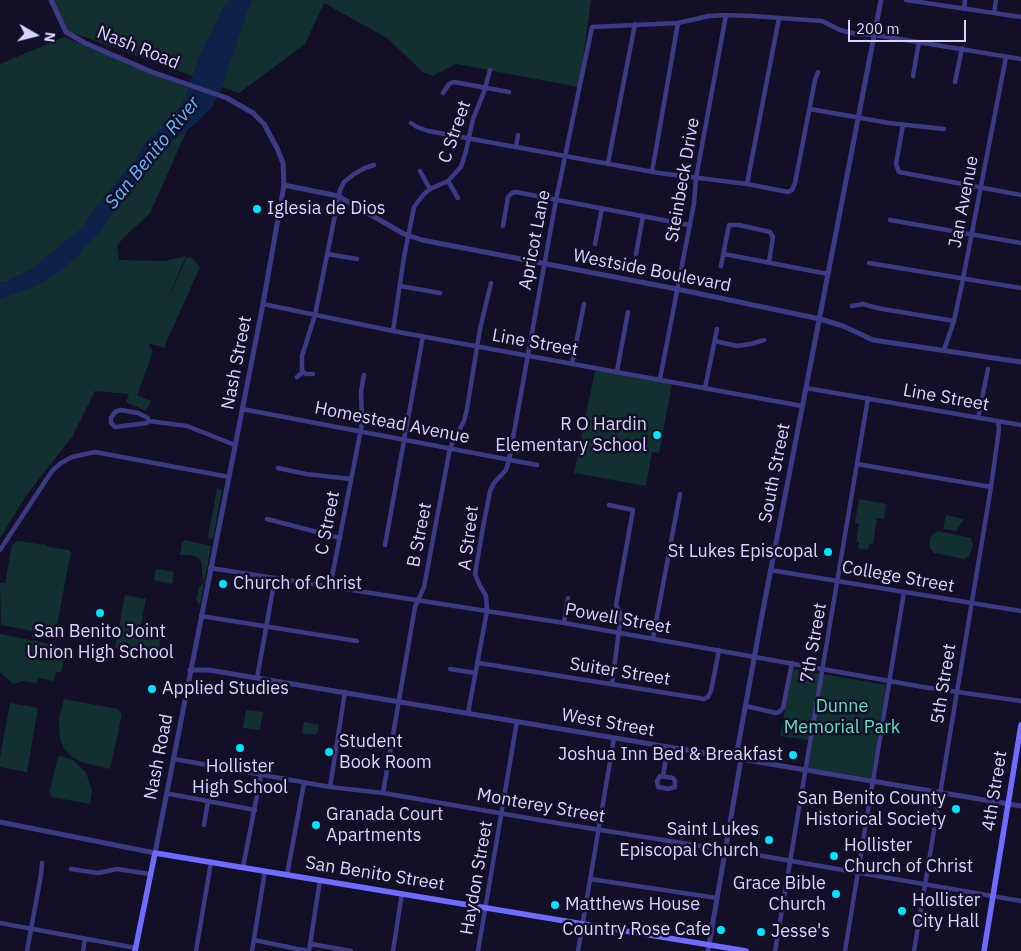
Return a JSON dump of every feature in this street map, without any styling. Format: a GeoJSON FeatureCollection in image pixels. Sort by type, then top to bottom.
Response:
{"type":"FeatureCollection","features":[{"type":"Feature","properties":{"kind":"main road","name":"4th Street"},"geometry":{"type":"LineString","coordinates":[[984,951],[1021,725]]}},
{"type":"Feature","properties":{"kind":"main road","name":"San Benito Street"},"geometry":{"type":"LineString","coordinates":[[155,853],[486,908],[708,948],[746,951]]}},
{"type":"Feature","properties":{"kind":"main road","name":"Nash Road"},"geometry":{"type":"LineString","coordinates":[[136,949],[155,853]]}},
{"type":"Feature","properties":{"kind":"street","name":"Nash Road"},"geometry":{"type":"LineString","coordinates":[[50,0],[66,32],[112,55],[158,74],[234,101],[253,113],[264,124],[283,163]]}},
{"type":"Feature","properties":{"kind":"street","name":"South Street"},"geometry":{"type":"LineString","coordinates":[[708,948],[741,759],[738,757],[737,752],[770,570],[881,0]]}},
{"type":"Feature","properties":{"kind":"street"},"geometry":{"type":"LineString","coordinates":[[906,0],[934,2],[964,9],[1021,17]]}},
{"type":"Feature","properties":{"kind":"street"},"geometry":{"type":"LineString","coordinates":[[964,9],[965,0]]}},
{"type":"Feature","properties":{"kind":"street"},"geometry":{"type":"LineString","coordinates":[[994,13],[996,0]]}},
{"type":"Feature","properties":{"kind":"street"},"geometry":{"type":"LineString","coordinates":[[608,163],[635,24],[678,23],[710,16],[726,15],[822,21],[840,30],[856,34],[962,48],[1021,59]]}},
{"type":"Feature","properties":{"kind":"street","name":"Steinbeck Drive"},"geometry":{"type":"LineString","coordinates":[[660,379],[726,15]]}},
{"type":"Feature","properties":{"kind":"street"},"geometry":{"type":"LineString","coordinates":[[747,184],[779,18]]}},
{"type":"Feature","properties":{"kind":"street"},"geometry":{"type":"LineString","coordinates":[[652,172],[678,23]]}},
{"type":"Feature","properties":{"kind":"street","name":"Apricot Lane"},"geometry":{"type":"LineString","coordinates":[[509,460],[556,200],[592,26],[635,24]]}},
{"type":"Feature","properties":{"kind":"street"},"geometry":{"type":"LineString","coordinates":[[913,76],[919,42]]}},
{"type":"Feature","properties":{"kind":"street"},"geometry":{"type":"LineString","coordinates":[[955,82],[962,48]]}},
{"type":"Feature","properties":{"kind":"street","name":"Jan Avenue"},"geometry":{"type":"LineString","coordinates":[[944,350],[954,321],[1006,57]]}},
{"type":"Feature","properties":{"kind":"street","name":"C Street"},"geometry":{"type":"LineString","coordinates":[[393,331],[408,235],[416,203],[430,189],[448,182],[461,167],[473,119],[490,70]]}},
{"type":"Feature","properties":{"kind":"street"},"geometry":{"type":"LineString","coordinates":[[412,123],[417,127],[428,130],[652,172],[747,184],[788,192],[792,190],[795,181],[818,72]]}},
{"type":"Feature","properties":{"kind":"street"},"geometry":{"type":"LineString","coordinates":[[443,92],[449,84],[454,82],[509,92]]}},
{"type":"Feature","properties":{"kind":"street"},"geometry":{"type":"LineString","coordinates":[[810,109],[903,125],[944,129]]}},
{"type":"Feature","properties":{"kind":"street"},"geometry":{"type":"LineString","coordinates":[[903,125],[896,164],[899,172],[1021,195]]}},
{"type":"Feature","properties":{"kind":"street"},"geometry":{"type":"LineString","coordinates":[[516,147],[518,135]]}},
{"type":"Feature","properties":{"kind":"street","name":"Nash Street"},"geometry":{"type":"LineString","coordinates":[[210,568],[263,304],[284,185],[283,163]]}},
{"type":"Feature","properties":{"kind":"street"},"geometry":{"type":"LineString","coordinates":[[303,372],[301,366],[303,351],[316,314],[341,187],[344,182],[364,168],[374,165]]}},
{"type":"Feature","properties":{"kind":"street"},"geometry":{"type":"LineString","coordinates":[[420,171],[430,189]]}},
{"type":"Feature","properties":{"kind":"street"},"geometry":{"type":"LineString","coordinates":[[448,182],[458,198]]}},
{"type":"Feature","properties":{"kind":"street","name":"Westside Boulevard"},"geometry":{"type":"LineString","coordinates":[[284,185],[338,196],[408,235],[422,240],[677,289],[820,319],[843,326],[873,340],[1021,362]]}},
{"type":"Feature","properties":{"kind":"street"},"geometry":{"type":"LineString","coordinates":[[503,226],[508,197],[516,192],[689,225]]}},
{"type":"Feature","properties":{"kind":"street"},"geometry":{"type":"LineString","coordinates":[[595,244],[602,208]]}},
{"type":"Feature","properties":{"kind":"street"},"geometry":{"type":"LineString","coordinates":[[636,254],[643,216]]}},
{"type":"Feature","properties":{"kind":"street"},"geometry":{"type":"LineString","coordinates":[[890,220],[1021,243]]}},
{"type":"Feature","properties":{"kind":"street"},"geometry":{"type":"LineString","coordinates":[[721,266],[730,225],[770,232],[773,237],[769,262]]}},
{"type":"Feature","properties":{"kind":"street"},"geometry":{"type":"LineString","coordinates":[[327,254],[357,259]]}},
{"type":"Feature","properties":{"kind":"street"},"geometry":{"type":"LineString","coordinates":[[724,254],[828,274]]}},
{"type":"Feature","properties":{"kind":"street"},"geometry":{"type":"LineString","coordinates":[[869,263],[1021,288]]}},
{"type":"Feature","properties":{"kind":"street","name":"B Street"},"geometry":{"type":"LineString","coordinates":[[383,793],[415,608],[424,587],[450,448],[464,421],[483,315],[491,283]]}},
{"type":"Feature","properties":{"kind":"street"},"geometry":{"type":"LineString","coordinates":[[400,286],[440,293]]}},
{"type":"Feature","properties":{"kind":"street","name":"Line Street"},"geometry":{"type":"LineString","coordinates":[[263,304],[393,331],[802,406]]}},
{"type":"Feature","properties":{"kind":"street"},"geometry":{"type":"LineString","coordinates":[[572,364],[584,304]]}},
{"type":"Feature","properties":{"kind":"street"},"geometry":{"type":"LineString","coordinates":[[852,306],[863,304],[954,321]]}},
{"type":"Feature","properties":{"kind":"street"},"geometry":{"type":"LineString","coordinates":[[617,371],[628,312]]}},
{"type":"Feature","properties":{"kind":"street"},"geometry":{"type":"LineString","coordinates":[[705,388],[717,329]]}},
{"type":"Feature","properties":{"kind":"street"},"geometry":{"type":"LineString","coordinates":[[385,545],[424,336]]}},
{"type":"Feature","properties":{"kind":"street"},"geometry":{"type":"LineString","coordinates":[[714,341],[737,346],[764,340]]}},
{"type":"Feature","properties":{"kind":"street"},"geometry":{"type":"LineString","coordinates":[[978,418],[988,369]]}},
{"type":"Feature","properties":{"kind":"street"},"geometry":{"type":"LineString","coordinates":[[303,372],[313,374]]}},
{"type":"Feature","properties":{"kind":"street"},"geometry":{"type":"LineString","coordinates":[[297,377],[303,372]]}},
{"type":"Feature","properties":{"kind":"street","name":"C Street"},"geometry":{"type":"LineString","coordinates":[[330,587],[360,431],[362,418],[361,391],[364,375]]}},
{"type":"Feature","properties":{"kind":"street","name":"Line Street"},"geometry":{"type":"LineString","coordinates":[[806,388],[1021,425]]}},
{"type":"Feature","properties":{"kind":"street","name":"7th Street"},"geometry":{"type":"LineString","coordinates":[[776,951],[868,398]]}},
{"type":"Feature","properties":{"kind":"street","name":"Homestead Avenue"},"geometry":{"type":"LineString","coordinates":[[242,409],[537,465]]}},
{"type":"Feature","properties":{"kind":"street"},"geometry":{"type":"LineString","coordinates":[[150,421],[138,413],[124,410],[114,414],[110,422],[113,426],[119,427],[150,421],[187,426],[234,445]]}},
{"type":"Feature","properties":{"kind":"street","name":"5th Street"},"geometry":{"type":"LineString","coordinates":[[914,951],[991,488],[999,430],[998,421]]}},
{"type":"Feature","properties":{"kind":"street"},"geometry":{"type":"LineString","coordinates":[[0,550],[52,471],[72,456],[95,452],[228,477]]}},
{"type":"Feature","properties":{"kind":"street","name":"A Street"},"geometry":{"type":"LineString","coordinates":[[468,713],[487,611],[486,596],[476,576],[476,564],[490,490],[506,470],[509,460]]}},
{"type":"Feature","properties":{"kind":"street"},"geometry":{"type":"LineString","coordinates":[[857,464],[991,488]]}},
{"type":"Feature","properties":{"kind":"street"},"geometry":{"type":"LineString","coordinates":[[278,468],[306,474],[351,479]]}},
{"type":"Feature","properties":{"kind":"street"},"geometry":{"type":"LineString","coordinates":[[653,638],[680,494]]}},
{"type":"Feature","properties":{"kind":"street"},"geometry":{"type":"LineString","coordinates":[[609,505],[633,510],[616,605],[621,615],[612,684]]}},
{"type":"Feature","properties":{"kind":"street"},"geometry":{"type":"LineString","coordinates":[[266,519],[340,538]]}},
{"type":"Feature","properties":{"kind":"street","name":"Nash Road"},"geometry":{"type":"LineString","coordinates":[[155,853],[210,568]]}},
{"type":"Feature","properties":{"kind":"street","name":"Powell Street"},"geometry":{"type":"LineString","coordinates":[[210,568],[418,602],[564,623],[890,681],[1021,701]]}},
{"type":"Feature","properties":{"kind":"street","name":"College Street"},"geometry":{"type":"LineString","coordinates":[[770,570],[1021,611]]}},
{"type":"Feature","properties":{"kind":"street"},"geometry":{"type":"LineString","coordinates":[[257,678],[275,578]]}},
{"type":"Feature","properties":{"kind":"street"},"geometry":{"type":"LineString","coordinates":[[844,951],[904,592]]}},
{"type":"Feature","properties":{"kind":"street"},"geometry":{"type":"LineString","coordinates":[[564,623],[568,598]]}},
{"type":"Feature","properties":{"kind":"street"},"geometry":{"type":"LineString","coordinates":[[201,616],[358,641]]}},
{"type":"Feature","properties":{"kind":"street","name":"Suiter Street"},"geometry":{"type":"LineString","coordinates":[[478,663],[706,699],[711,691],[719,650]]}},
{"type":"Feature","properties":{"kind":"street"},"geometry":{"type":"LineString","coordinates":[[746,706],[776,713],[780,712],[783,708],[792,663]]}},
{"type":"Feature","properties":{"kind":"street"},"geometry":{"type":"LineString","coordinates":[[450,669],[475,673]]}},
{"type":"Feature","properties":{"kind":"street","name":"West Street"},"geometry":{"type":"LineString","coordinates":[[190,670],[209,670],[345,692],[1021,806]]}},
{"type":"Feature","properties":{"kind":"street"},"geometry":{"type":"LineString","coordinates":[[330,787],[345,692]]}},
{"type":"Feature","properties":{"kind":"street","name":"Haydon Street"},"geometry":{"type":"LineString","coordinates":[[478,951],[517,721]]}},
{"type":"Feature","properties":{"kind":"street"},"geometry":{"type":"LineString","coordinates":[[578,951],[614,738]]}},
{"type":"Feature","properties":{"kind":"street"},"geometry":{"type":"LineString","coordinates":[[663,776],[668,747]]}},
{"type":"Feature","properties":{"kind":"street","name":"Monterey Street"},"geometry":{"type":"LineString","coordinates":[[174,759],[304,783],[383,793],[598,830],[790,860],[1021,901]]}},
{"type":"Feature","properties":{"kind":"street"},"geometry":{"type":"LineString","coordinates":[[243,867],[261,775]]}},
{"type":"Feature","properties":{"kind":"street"},"geometry":{"type":"LineString","coordinates":[[287,875],[304,783]]}},
{"type":"Feature","properties":{"kind":"street"},"geometry":{"type":"LineString","coordinates":[[170,794],[254,810]]}},
{"type":"Feature","properties":{"kind":"street"},"geometry":{"type":"LineString","coordinates":[[204,825],[208,801]]}},
{"type":"Feature","properties":{"kind":"street","name":"San Benito Street"},"geometry":{"type":"LineString","coordinates":[[0,822],[155,853]]}},
{"type":"Feature","properties":{"kind":"street"},"geometry":{"type":"LineString","coordinates":[[196,951],[211,862]]}},
{"type":"Feature","properties":{"kind":"street"},"geometry":{"type":"LineString","coordinates":[[27,951],[42,875],[42,863]]}},
{"type":"Feature","properties":{"kind":"street"},"geometry":{"type":"LineString","coordinates":[[71,869],[98,873],[117,868],[150,874]]}},
{"type":"Feature","properties":{"kind":"street"},"geometry":{"type":"LineString","coordinates":[[252,951],[265,871]]}},
{"type":"Feature","properties":{"kind":"street"},"geometry":{"type":"LineString","coordinates":[[590,879],[718,898]]}},
{"type":"Feature","properties":{"kind":"street"},"geometry":{"type":"LineString","coordinates":[[254,940],[308,951],[311,944],[320,880]]}},
{"type":"Feature","properties":{"kind":"street"},"geometry":{"type":"LineString","coordinates":[[393,951],[402,894]]}},
{"type":"Feature","properties":{"kind":"street"},"geometry":{"type":"LineString","coordinates":[[0,924],[136,949]]}},
{"type":"Feature","properties":{"kind":"street"},"geometry":{"type":"LineString","coordinates":[[83,951],[85,939]]}},
{"type":"Feature","properties":{"kind":"street"},"geometry":{"type":"LineString","coordinates":[[311,944],[351,951]]}},
{"type":"Feature","properties":{"kind":"green space"},"geometry":{"type":"Polygon","coordinates":[[[52,0],[591,0],[579,87],[456,64],[433,76],[423,72],[387,38],[324,3],[305,44],[239,93],[68,31],[52,0]]]}},
{"type":"Feature","properties":{"kind":"green space"},"geometry":{"type":"Polygon","coordinates":[[[64,37],[213,98],[192,119],[150,213],[122,239],[117,247],[119,260],[165,261],[186,256],[163,311],[187,257],[192,258],[200,267],[165,348],[148,343],[153,352],[137,395],[151,401],[146,411],[126,402],[129,394],[95,391],[72,437],[28,493],[0,538],[0,64],[64,37]]]}},
{"type":"Feature","properties":{"kind":"green space"},"geometry":{"type":"Polygon","coordinates":[[[595,370],[672,384],[659,453],[652,452],[646,486],[574,473],[595,370]]]}},
{"type":"Feature","properties":{"kind":"green space"},"geometry":{"type":"Polygon","coordinates":[[[217,489],[222,490],[213,539],[208,538],[217,489]]]}},
{"type":"Feature","properties":{"kind":"green space"},"geometry":{"type":"Polygon","coordinates":[[[859,499],[886,504],[884,519],[877,518],[873,544],[869,544],[868,550],[858,548],[859,542],[856,542],[859,524],[855,523],[859,499]]]}},
{"type":"Feature","properties":{"kind":"green space"},"geometry":{"type":"Polygon","coordinates":[[[946,515],[964,519],[956,531],[943,529],[946,515]]]}},
{"type":"Feature","properties":{"kind":"green space"},"geometry":{"type":"Polygon","coordinates":[[[938,531],[971,538],[973,545],[969,556],[964,559],[934,553],[930,548],[930,539],[938,531]]]}},
{"type":"Feature","properties":{"kind":"green space"},"geometry":{"type":"Polygon","coordinates":[[[185,540],[211,546],[200,605],[196,600],[199,588],[204,582],[202,564],[199,558],[193,555],[180,555],[182,542],[185,540]]]}},
{"type":"Feature","properties":{"kind":"green space"},"geometry":{"type":"Polygon","coordinates":[[[17,541],[47,545],[47,547],[69,550],[71,553],[56,631],[51,634],[1,625],[0,583],[5,583],[12,545],[17,541]]]}},
{"type":"Feature","properties":{"kind":"green space"},"geometry":{"type":"Polygon","coordinates":[[[156,569],[174,572],[172,584],[154,580],[156,569]]]}},
{"type":"Feature","properties":{"kind":"green space"},"geometry":{"type":"Polygon","coordinates":[[[125,595],[146,599],[140,629],[162,633],[157,656],[115,648],[125,595]]]}},
{"type":"Feature","properties":{"kind":"green space"},"geometry":{"type":"Polygon","coordinates":[[[0,634],[66,647],[61,672],[56,672],[54,681],[38,678],[37,683],[24,681],[13,684],[0,672],[0,634]]]}},
{"type":"Feature","properties":{"kind":"green space","name":"Dunne Memorial Park"},"geometry":{"type":"Polygon","coordinates":[[[793,669],[886,685],[871,778],[808,768],[813,741],[780,736],[793,669]]]}},
{"type":"Feature","properties":{"kind":"green space"},"geometry":{"type":"Polygon","coordinates":[[[64,699],[118,709],[122,714],[110,769],[81,762],[64,749],[60,739],[59,719],[64,699]]]}},
{"type":"Feature","properties":{"kind":"green space"},"geometry":{"type":"Polygon","coordinates":[[[10,703],[38,708],[27,772],[0,767],[0,757],[10,703]]]}},
{"type":"Feature","properties":{"kind":"green space"},"geometry":{"type":"Polygon","coordinates":[[[246,710],[263,712],[260,730],[243,728],[246,710]]]}},
{"type":"Feature","properties":{"kind":"green space"},"geometry":{"type":"Polygon","coordinates":[[[304,722],[319,725],[317,735],[302,733],[304,722]]]}},
{"type":"Feature","properties":{"kind":"green space"},"geometry":{"type":"Polygon","coordinates":[[[58,757],[73,760],[86,773],[92,790],[90,804],[52,797],[49,793],[58,757]]]}},
{"type":"Feature","properties":{"kind":"water","name":"San Benito River"},"geometry":{"type":"Polygon","coordinates":[[[230,0],[253,0],[221,90],[212,107],[195,124],[171,142],[135,181],[101,231],[83,248],[80,254],[55,275],[38,285],[0,299],[0,282],[5,282],[31,269],[84,226],[90,214],[135,160],[147,140],[167,123],[183,102],[201,53],[224,6],[230,0]]]}},
{"type":"Feature","properties":{"kind":"place","name":"Iglesia de Dios"},"geometry":{"type":"Point","coordinates":[257,209]}},
{"type":"Feature","properties":{"kind":"place","name":"R O Hardin Elementary School"},"geometry":{"type":"Point","coordinates":[657,435]}},
{"type":"Feature","properties":{"kind":"place","name":"St Lukes Episcopal"},"geometry":{"type":"Point","coordinates":[828,552]}},
{"type":"Feature","properties":{"kind":"place","name":"Church of Christ"},"geometry":{"type":"Point","coordinates":[223,584]}},
{"type":"Feature","properties":{"kind":"place","name":"San Benito Joint Union High School"},"geometry":{"type":"Point","coordinates":[100,613]}},
{"type":"Feature","properties":{"kind":"place","name":"Applied Studies"},"geometry":{"type":"Point","coordinates":[152,689]}},
{"type":"Feature","properties":{"kind":"place","name":"Hollister High School"},"geometry":{"type":"Point","coordinates":[240,748]}},
{"type":"Feature","properties":{"kind":"place","name":"Student Book Room"},"geometry":{"type":"Point","coordinates":[329,752]}},
{"type":"Feature","properties":{"kind":"place","name":"Joshua Inn Bed & Breakfast"},"geometry":{"type":"Point","coordinates":[793,755]}},
{"type":"Feature","properties":{"kind":"place","name":"San Benito County Historical Society"},"geometry":{"type":"Point","coordinates":[956,809]}},
{"type":"Feature","properties":{"kind":"place","name":"Granada Court Apartments"},"geometry":{"type":"Point","coordinates":[316,825]}},
{"type":"Feature","properties":{"kind":"place","name":"Saint Lukes Episcopal Church"},"geometry":{"type":"Point","coordinates":[769,840]}},
{"type":"Feature","properties":{"kind":"place","name":"Hollister Church of Christ"},"geometry":{"type":"Point","coordinates":[834,856]}},
{"type":"Feature","properties":{"kind":"place","name":"Grace Bible Church"},"geometry":{"type":"Point","coordinates":[836,894]}},
{"type":"Feature","properties":{"kind":"place","name":"Matthews House"},"geometry":{"type":"Point","coordinates":[555,905]}},
{"type":"Feature","properties":{"kind":"place","name":"Hollister City Hall"},"geometry":{"type":"Point","coordinates":[902,911]}},
{"type":"Feature","properties":{"kind":"place","name":"Country Rose Cafe"},"geometry":{"type":"Point","coordinates":[721,930]}},
{"type":"Feature","properties":{"kind":"place","name":"Jesse's"},"geometry":{"type":"Point","coordinates":[761,932]}}]}
